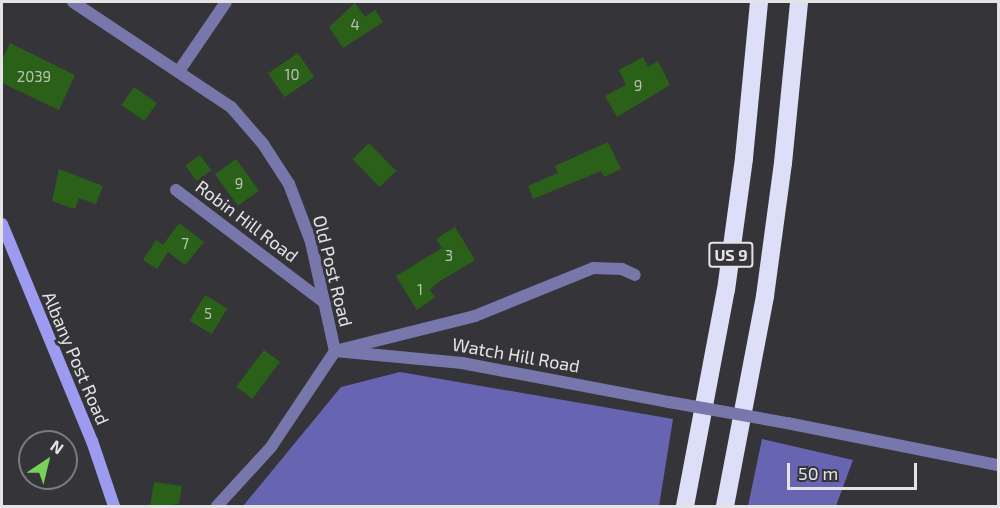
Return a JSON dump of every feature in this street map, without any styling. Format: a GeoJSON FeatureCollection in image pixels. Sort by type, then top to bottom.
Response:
{"type":"FeatureCollection","features":[{"type":"Feature","properties":{"kind":"highway","name":"US 9"},"geometry":{"type":"LineString","coordinates":[[686,507],[726,290],[744,158],[759,2]]}},
{"type":"Feature","properties":{"kind":"highway","name":"US 9"},"geometry":{"type":"LineString","coordinates":[[725,507],[765,296],[799,2]]}},
{"type":"Feature","properties":{"kind":"main road","name":"Albany Post Road"},"geometry":{"type":"LineString","coordinates":[[2,224],[92,441],[114,507]]}},
{"type":"Feature","properties":{"kind":"street","name":"Old Post Road"},"geometry":{"type":"LineString","coordinates":[[73,2],[179,70],[231,107],[263,144],[290,184],[311,242],[335,351],[271,447],[217,507]]}},
{"type":"Feature","properties":{"kind":"street"},"geometry":{"type":"LineString","coordinates":[[179,70],[226,2]]}},
{"type":"Feature","properties":{"kind":"street","name":"Robin Hill Road"},"geometry":{"type":"LineString","coordinates":[[176,190],[325,303]]}},
{"type":"Feature","properties":{"kind":"street","name":"Watch Hill Road"},"geometry":{"type":"LineString","coordinates":[[335,351],[465,319],[593,268],[615,268],[634,274]]}},
{"type":"Feature","properties":{"kind":"street","name":"Watch Hill Road"},"geometry":{"type":"LineString","coordinates":[[335,351],[462,363],[999,465]]}},
{"type":"Feature","properties":{"kind":"shaded area"},"geometry":{"type":"Polygon","coordinates":[[[400,372],[673,419],[659,506],[243,506],[341,387],[400,372]]]}},
{"type":"Feature","properties":{"kind":"shaded area"},"geometry":{"type":"Polygon","coordinates":[[[762,439],[853,460],[836,506],[748,506],[762,439]]]}},
{"type":"Feature","properties":{"kind":"building"},"geometry":{"type":"Polygon","coordinates":[[[355,3],[365,17],[375,10],[383,22],[343,48],[329,27],[355,3]]]}},
{"type":"Feature","properties":{"kind":"building"},"geometry":{"type":"Polygon","coordinates":[[[10,43],[75,75],[59,110],[2,83],[2,60],[10,43]]]}},
{"type":"Feature","properties":{"kind":"building"},"geometry":{"type":"Polygon","coordinates":[[[298,53],[314,77],[284,97],[268,73],[298,53]]]}},
{"type":"Feature","properties":{"kind":"building"},"geometry":{"type":"Polygon","coordinates":[[[643,57],[648,67],[658,61],[670,85],[617,117],[605,96],[626,85],[619,70],[643,57]]]}},
{"type":"Feature","properties":{"kind":"building"},"geometry":{"type":"Polygon","coordinates":[[[134,87],[157,103],[144,121],[121,105],[134,87]]]}},
{"type":"Feature","properties":{"kind":"building"},"geometry":{"type":"Polygon","coordinates":[[[608,142],[621,169],[604,177],[601,171],[533,199],[528,186],[558,173],[555,166],[608,142]]]}},
{"type":"Feature","properties":{"kind":"building"},"geometry":{"type":"Polygon","coordinates":[[[369,143],[396,171],[380,187],[352,159],[369,143]]]}},
{"type":"Feature","properties":{"kind":"building"},"geometry":{"type":"Polygon","coordinates":[[[200,155],[211,170],[197,181],[185,166],[200,155]]]}},
{"type":"Feature","properties":{"kind":"building"},"geometry":{"type":"Polygon","coordinates":[[[236,159],[259,191],[238,206],[215,174],[236,159]]]}},
{"type":"Feature","properties":{"kind":"building"},"geometry":{"type":"Polygon","coordinates":[[[59,169],[103,186],[96,204],[79,198],[75,209],[52,201],[59,169]]]}},
{"type":"Feature","properties":{"kind":"building"},"geometry":{"type":"Polygon","coordinates":[[[179,223],[204,242],[185,265],[168,252],[157,269],[143,260],[156,240],[163,245],[179,223]]]}},
{"type":"Feature","properties":{"kind":"building"},"geometry":{"type":"Polygon","coordinates":[[[455,227],[475,260],[437,283],[430,290],[435,297],[417,310],[396,276],[442,248],[436,239],[455,227]]]}},
{"type":"Feature","properties":{"kind":"building"},"geometry":{"type":"Polygon","coordinates":[[[205,295],[227,308],[212,334],[190,321],[205,295]]]}},
{"type":"Feature","properties":{"kind":"building"},"geometry":{"type":"Polygon","coordinates":[[[264,350],[280,362],[252,399],[236,387],[264,350]]]}},
{"type":"Feature","properties":{"kind":"building"},"geometry":{"type":"Polygon","coordinates":[[[154,482],[182,486],[179,504],[150,507],[154,482]]]}}]}
